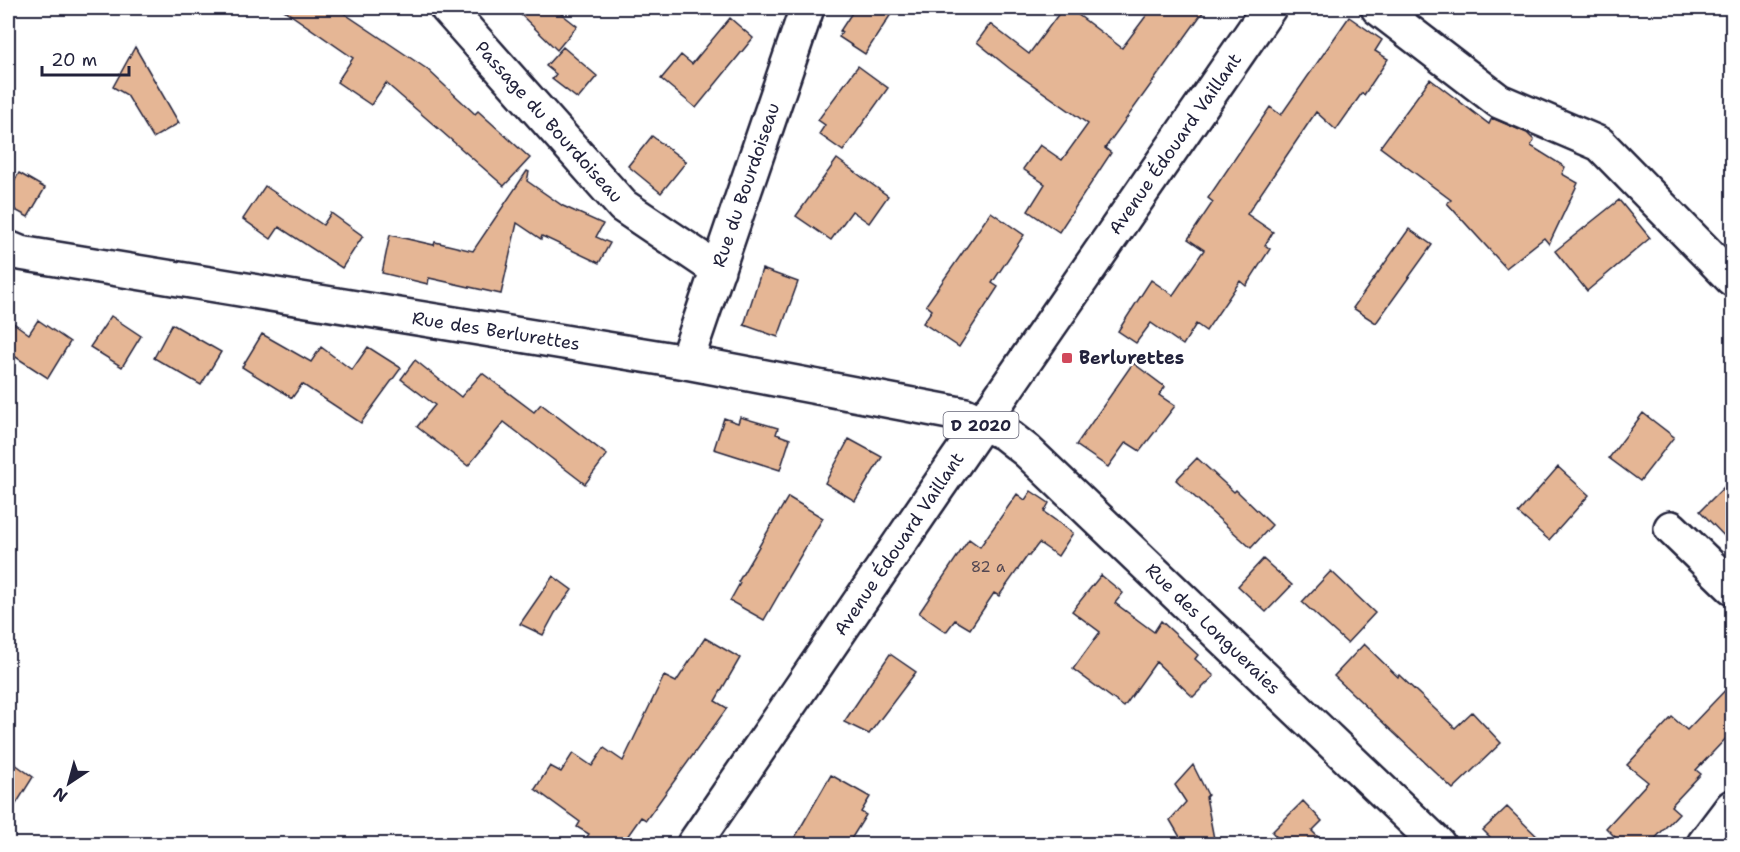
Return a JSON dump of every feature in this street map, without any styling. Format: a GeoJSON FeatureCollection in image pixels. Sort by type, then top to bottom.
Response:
{"type":"FeatureCollection","features":[{"type":"Feature","properties":{"kind":"street","name":"Passage du Bourdoiseau"},"geometry":{"type":"LineString","coordinates":[[447,8],[623,206],[718,270]]}},
{"type":"Feature","properties":{"kind":"street","name":"Rue du Bourdoiseau"},"geometry":{"type":"LineString","coordinates":[[686,362],[807,8]]}},
{"type":"Feature","properties":{"kind":"street","name":"Avenue Édouard Vaillant"},"geometry":{"type":"LineString","coordinates":[[694,844],[1269,8]]}},
{"type":"Feature","properties":{"kind":"street"},"geometry":{"type":"LineString","coordinates":[[1378,8],[1499,101],[1600,144],[1732,279]]}},
{"type":"Feature","properties":{"kind":"street","name":"Rue des Berlurettes"},"geometry":{"type":"LineString","coordinates":[[8,248],[20,253],[686,362],[965,414],[983,422]]}},
{"type":"Feature","properties":{"kind":"street","name":"Rue des Longueraies"},"geometry":{"type":"LineString","coordinates":[[983,422],[1004,433],[1028,451],[1438,844]]}},
{"type":"Feature","properties":{"kind":"street"},"geometry":{"type":"LineString","coordinates":[[1671,528],[1732,587]]}},
{"type":"Feature","properties":{"kind":"street"},"geometry":{"type":"LineString","coordinates":[[1704,844],[1732,807]]}},
{"type":"Feature","properties":{"kind":"building"},"geometry":{"type":"Polygon","coordinates":[[[281,8],[336,8],[427,69],[475,114],[478,111],[530,158],[504,186],[386,83],[371,105],[337,82],[353,58],[281,8]]]}},
{"type":"Feature","properties":{"kind":"building"},"geometry":{"type":"Polygon","coordinates":[[[514,8],[554,8],[577,26],[557,50],[514,8]]]}},
{"type":"Feature","properties":{"kind":"building"},"geometry":{"type":"Polygon","coordinates":[[[855,8],[895,8],[865,54],[839,37],[842,32],[840,31],[855,8]]]}},
{"type":"Feature","properties":{"kind":"building"},"geometry":{"type":"Polygon","coordinates":[[[1063,8],[1069,8],[1122,48],[1152,8],[1206,8],[1105,148],[1111,153],[1059,232],[1028,211],[1045,184],[1023,169],[1040,145],[1062,160],[1088,124],[1009,68],[977,42],[990,24],[1029,54],[1063,8]]]}},
{"type":"Feature","properties":{"kind":"building"},"geometry":{"type":"Polygon","coordinates":[[[1349,17],[1382,40],[1375,51],[1388,59],[1364,95],[1362,93],[1336,130],[1316,112],[1247,214],[1273,232],[1265,245],[1270,249],[1246,286],[1240,281],[1206,331],[1196,324],[1183,345],[1151,323],[1136,343],[1118,331],[1151,280],[1173,295],[1204,250],[1188,239],[1213,202],[1208,198],[1270,107],[1281,115],[1349,17]]]}},
{"type":"Feature","properties":{"kind":"building"},"geometry":{"type":"Polygon","coordinates":[[[730,18],[753,38],[696,108],[661,79],[681,55],[692,64],[730,18]]]}},
{"type":"Feature","properties":{"kind":"building"},"geometry":{"type":"Polygon","coordinates":[[[135,47],[179,123],[153,138],[127,95],[113,87],[135,47]]]}},
{"type":"Feature","properties":{"kind":"building"},"geometry":{"type":"Polygon","coordinates":[[[563,47],[597,76],[578,99],[552,79],[556,74],[546,66],[563,47]]]}},
{"type":"Feature","properties":{"kind":"building"},"geometry":{"type":"Polygon","coordinates":[[[858,66],[888,88],[843,151],[819,134],[825,125],[818,120],[858,66]]]}},
{"type":"Feature","properties":{"kind":"building"},"geometry":{"type":"Polygon","coordinates":[[[1430,79],[1489,124],[1492,118],[1527,133],[1534,140],[1531,146],[1565,167],[1562,174],[1578,183],[1549,244],[1544,238],[1506,268],[1447,203],[1451,200],[1380,147],[1430,79]]]}},
{"type":"Feature","properties":{"kind":"building"},"geometry":{"type":"Polygon","coordinates":[[[652,136],[686,162],[661,193],[628,166],[652,136]]]}},
{"type":"Feature","properties":{"kind":"building"},"geometry":{"type":"Polygon","coordinates":[[[837,159],[888,196],[869,223],[852,211],[831,240],[796,216],[837,159]]]}},
{"type":"Feature","properties":{"kind":"building"},"geometry":{"type":"Polygon","coordinates":[[[527,171],[529,172],[527,181],[563,206],[603,224],[596,237],[610,243],[599,263],[542,236],[541,239],[517,223],[501,294],[429,278],[428,284],[382,273],[390,235],[473,251],[527,171]]]}},
{"type":"Feature","properties":{"kind":"building"},"geometry":{"type":"Polygon","coordinates":[[[19,173],[45,188],[28,217],[8,206],[8,176],[15,180],[19,173]]]}},
{"type":"Feature","properties":{"kind":"building"},"geometry":{"type":"Polygon","coordinates":[[[265,186],[323,225],[331,213],[363,236],[342,268],[279,227],[271,239],[243,219],[265,186]]]}},
{"type":"Feature","properties":{"kind":"building"},"geometry":{"type":"Polygon","coordinates":[[[1619,200],[1650,238],[1587,291],[1555,251],[1619,200]]]}},
{"type":"Feature","properties":{"kind":"building"},"geometry":{"type":"Polygon","coordinates":[[[991,212],[1024,235],[992,283],[998,287],[959,347],[923,323],[932,310],[926,305],[991,212]]]}},
{"type":"Feature","properties":{"kind":"building"},"geometry":{"type":"Polygon","coordinates":[[[1409,229],[1432,245],[1376,323],[1353,308],[1409,229]]]}},
{"type":"Feature","properties":{"kind":"building"},"geometry":{"type":"Polygon","coordinates":[[[762,269],[798,282],[778,337],[744,325],[762,269]]]}},
{"type":"Feature","properties":{"kind":"building"},"geometry":{"type":"Polygon","coordinates":[[[111,316],[141,336],[122,367],[90,347],[111,316]]]}},
{"type":"Feature","properties":{"kind":"building"},"geometry":{"type":"Polygon","coordinates":[[[8,319],[29,334],[38,320],[70,342],[48,378],[8,352],[8,319]]]}},
{"type":"Feature","properties":{"kind":"building"},"geometry":{"type":"Polygon","coordinates":[[[172,324],[221,352],[201,385],[154,358],[172,324]]]}},
{"type":"Feature","properties":{"kind":"building"},"geometry":{"type":"Polygon","coordinates":[[[262,334],[311,362],[321,347],[352,370],[368,347],[401,368],[361,423],[302,384],[292,398],[242,367],[262,334]]]}},
{"type":"Feature","properties":{"kind":"building"},"geometry":{"type":"Polygon","coordinates":[[[415,360],[461,397],[482,373],[534,412],[541,404],[607,455],[585,484],[504,422],[468,466],[417,427],[435,405],[401,379],[415,360]]]}},
{"type":"Feature","properties":{"kind":"building"},"geometry":{"type":"Polygon","coordinates":[[[1133,363],[1165,387],[1159,395],[1175,406],[1140,451],[1126,442],[1108,467],[1076,445],[1133,363]]]}},
{"type":"Feature","properties":{"kind":"building"},"geometry":{"type":"Polygon","coordinates":[[[1643,413],[1674,437],[1640,481],[1609,458],[1643,413]]]}},
{"type":"Feature","properties":{"kind":"building"},"geometry":{"type":"Polygon","coordinates":[[[740,417],[778,428],[776,434],[790,439],[780,470],[714,449],[724,418],[738,423],[740,417]]]}},
{"type":"Feature","properties":{"kind":"building"},"geometry":{"type":"Polygon","coordinates":[[[849,439],[882,457],[855,501],[825,483],[849,439]]]}},
{"type":"Feature","properties":{"kind":"building"},"geometry":{"type":"Polygon","coordinates":[[[1197,458],[1234,492],[1236,490],[1272,525],[1251,548],[1176,480],[1197,458]]]}},
{"type":"Feature","properties":{"kind":"building"},"geometry":{"type":"Polygon","coordinates":[[[1558,467],[1589,495],[1549,540],[1518,513],[1558,467]]]}},
{"type":"Feature","properties":{"kind":"building"},"geometry":{"type":"Polygon","coordinates":[[[1732,479],[1732,544],[1700,511],[1732,479]]]}},
{"type":"Feature","properties":{"kind":"building"},"geometry":{"type":"Polygon","coordinates":[[[1031,491],[1049,503],[1044,512],[1073,533],[1058,556],[1039,543],[999,596],[994,593],[970,629],[955,620],[946,632],[919,613],[969,539],[980,547],[1017,494],[1025,500],[1031,491]]]}},
{"type":"Feature","properties":{"kind":"building"},"geometry":{"type":"Polygon","coordinates":[[[788,497],[823,518],[764,620],[730,601],[740,583],[738,582],[788,497]]]}},
{"type":"Feature","properties":{"kind":"building"},"geometry":{"type":"Polygon","coordinates":[[[1263,559],[1292,585],[1266,612],[1238,586],[1263,559]]]}},
{"type":"Feature","properties":{"kind":"building"},"geometry":{"type":"Polygon","coordinates":[[[1331,571],[1375,613],[1347,643],[1302,602],[1331,571]]]}},
{"type":"Feature","properties":{"kind":"building"},"geometry":{"type":"Polygon","coordinates":[[[1101,575],[1123,593],[1115,603],[1154,632],[1161,621],[1198,655],[1195,659],[1214,676],[1193,697],[1156,662],[1124,707],[1073,669],[1100,632],[1072,611],[1101,575]]]}},
{"type":"Feature","properties":{"kind":"building"},"geometry":{"type":"Polygon","coordinates":[[[553,576],[572,590],[555,613],[543,635],[520,624],[553,576]]]}},
{"type":"Feature","properties":{"kind":"building"},"geometry":{"type":"Polygon","coordinates":[[[705,638],[740,658],[715,701],[727,708],[646,820],[641,817],[622,844],[582,844],[589,834],[577,827],[580,822],[535,789],[550,766],[561,772],[573,753],[592,766],[604,748],[623,761],[664,676],[676,682],[705,638]]]}},
{"type":"Feature","properties":{"kind":"building"},"geometry":{"type":"Polygon","coordinates":[[[1364,644],[1455,728],[1472,712],[1501,743],[1453,789],[1334,676],[1364,644]]]}},
{"type":"Feature","properties":{"kind":"building"},"geometry":{"type":"Polygon","coordinates":[[[890,654],[916,672],[869,734],[844,722],[890,654]]]}},
{"type":"Feature","properties":{"kind":"building"},"geometry":{"type":"Polygon","coordinates":[[[1732,683],[1732,732],[1696,770],[1701,774],[1671,806],[1679,813],[1650,844],[1622,844],[1606,828],[1648,782],[1627,765],[1672,717],[1687,730],[1732,683]]]}},
{"type":"Feature","properties":{"kind":"building"},"geometry":{"type":"Polygon","coordinates":[[[8,759],[33,777],[8,817],[8,759]]]}},
{"type":"Feature","properties":{"kind":"building"},"geometry":{"type":"Polygon","coordinates":[[[1193,765],[1208,795],[1206,797],[1215,844],[1184,844],[1170,820],[1186,802],[1175,785],[1193,765]]]}},
{"type":"Feature","properties":{"kind":"building"},"geometry":{"type":"Polygon","coordinates":[[[831,775],[870,797],[861,812],[866,815],[848,844],[791,844],[831,775]]]}},
{"type":"Feature","properties":{"kind":"building"},"geometry":{"type":"Polygon","coordinates":[[[1303,801],[1322,821],[1312,831],[1325,844],[1283,844],[1272,832],[1303,801]]]}},
{"type":"Feature","properties":{"kind":"building"},"geometry":{"type":"Polygon","coordinates":[[[1507,807],[1545,844],[1497,844],[1483,830],[1507,807]]]}},
{"type":"Feature","properties":{"kind":"place","name":"Berlurettes"},"geometry":{"type":"Point","coordinates":[1067,358]}}]}
